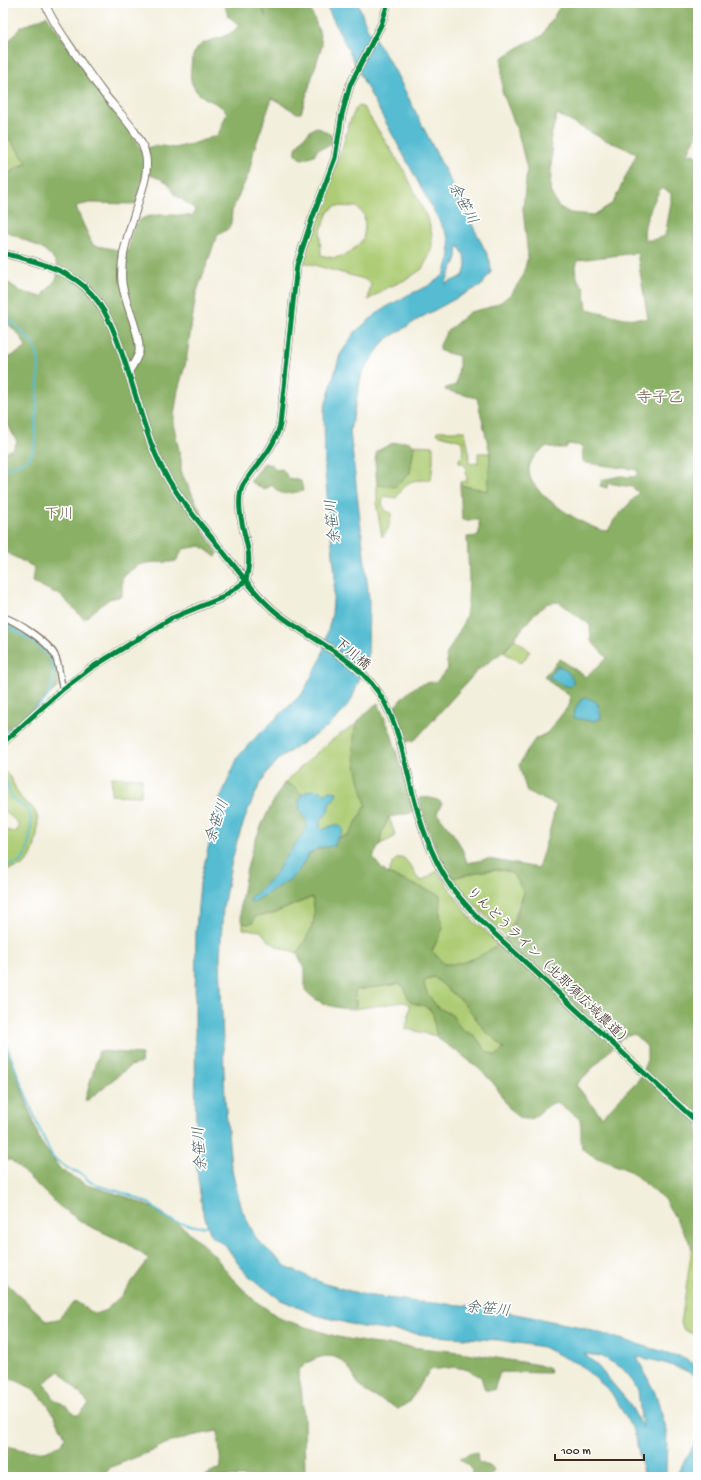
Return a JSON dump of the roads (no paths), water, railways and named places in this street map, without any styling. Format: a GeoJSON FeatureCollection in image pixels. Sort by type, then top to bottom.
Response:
{"type":"FeatureCollection","features":[{"type":"Feature","properties":{"kind":"street"},"geometry":{"type":"LineString","coordinates":[[45,3],[49,14],[100,90],[134,131],[146,157],[145,180],[124,250],[121,266],[122,282],[138,339],[139,352],[136,361],[129,371]]}},
{"type":"Feature","properties":{"kind":"street"},"geometry":{"type":"LineString","coordinates":[[3,743],[63,689],[112,654],[172,618],[221,598],[246,581],[249,564],[240,507],[241,488],[272,447],[277,436],[280,426],[297,265],[335,158],[342,114],[352,81],[381,25],[388,3]]}},
{"type":"Feature","properties":{"kind":"street"},"geometry":{"type":"LineString","coordinates":[[3,253],[58,270],[75,279],[88,289],[109,319],[129,371],[150,439],[160,465],[172,487],[246,581]]}},
{"type":"Feature","properties":{"kind":"street","name":"下川橋"},"geometry":{"type":"LineString","coordinates":[[246,581],[273,609],[347,660],[364,676],[377,692]]}},
{"type":"Feature","properties":{"kind":"street"},"geometry":{"type":"LineString","coordinates":[[3,617],[16,623],[53,651],[58,664],[60,681],[63,689]]}},
{"type":"Feature","properties":{"kind":"street","name":"りんどうライン（北那須広域農道）"},"geometry":{"type":"LineString","coordinates":[[377,692],[384,702],[398,734],[415,804],[430,846],[441,870],[453,889],[481,921],[698,1123]]}},
{"type":"Feature","properties":{"kind":"water","name":"余笹川"},"geometry":{"type":"Polygon","coordinates":[[[325,3],[358,3],[367,28],[395,71],[487,254],[490,261],[491,272],[481,286],[422,317],[384,341],[362,373],[350,431],[369,599],[368,658],[351,701],[341,714],[327,727],[280,758],[267,773],[248,810],[237,841],[223,907],[220,958],[225,1099],[231,1166],[242,1210],[257,1240],[288,1268],[325,1284],[365,1295],[418,1302],[475,1306],[576,1326],[681,1357],[698,1366],[698,1377],[669,1364],[637,1357],[656,1395],[667,1431],[666,1477],[644,1477],[634,1431],[611,1392],[580,1365],[543,1347],[498,1340],[434,1336],[362,1327],[316,1315],[281,1300],[250,1277],[239,1265],[226,1246],[211,1236],[202,1208],[196,1163],[196,930],[200,883],[219,801],[238,757],[250,743],[302,694],[321,659],[332,614],[335,575],[325,474],[324,410],[340,355],[355,332],[381,310],[428,286],[444,275],[450,256],[449,239],[365,84],[325,3]],[[458,244],[457,258],[445,284],[463,276],[465,271],[466,263],[458,244]],[[584,1354],[596,1364],[630,1404],[642,1428],[638,1390],[630,1377],[622,1368],[601,1356],[584,1354]]]}},
{"type":"Feature","properties":{"kind":"water"},"geometry":{"type":"Polygon","coordinates":[[[559,666],[566,670],[573,679],[573,684],[570,687],[563,685],[549,677],[555,668],[559,666]]]}},
{"type":"Feature","properties":{"kind":"water"},"geometry":{"type":"Polygon","coordinates":[[[584,698],[589,698],[595,701],[599,707],[601,719],[591,721],[573,718],[577,706],[584,698]]]}},
{"type":"Feature","properties":{"kind":"water"},"geometry":{"type":"Polygon","coordinates":[[[311,790],[325,793],[330,791],[337,792],[336,796],[329,805],[328,812],[320,821],[320,828],[322,830],[334,825],[339,825],[343,829],[342,834],[337,838],[335,846],[318,848],[308,855],[300,869],[291,879],[255,901],[250,902],[250,897],[276,874],[283,861],[303,834],[307,825],[305,817],[300,810],[299,802],[302,794],[311,790]]]}},
{"type":"Feature","properties":{"kind":"water"},"geometry":{"type":"Polygon","coordinates":[[[698,1435],[698,1469],[694,1477],[675,1477],[695,1443],[698,1435]]]}},
{"type":"Feature","properties":{"kind":"waterway"},"geometry":{"type":"LineString","coordinates":[[3,313],[26,335],[34,347],[39,362],[34,449],[25,461],[3,470]]}},
{"type":"Feature","properties":{"kind":"waterway"},"geometry":{"type":"LineString","coordinates":[[3,624],[15,630],[42,650],[50,659],[54,675],[52,686],[45,700],[3,735]]}},
{"type":"Feature","properties":{"kind":"waterway"},"geometry":{"type":"LineString","coordinates":[[3,775],[12,797],[16,802],[29,811],[31,818],[29,844],[23,859],[16,863],[3,865]]}},
{"type":"Feature","properties":{"kind":"waterway"},"geometry":{"type":"LineString","coordinates":[[3,1037],[39,1128],[53,1158],[69,1169],[82,1174],[89,1181],[99,1186],[127,1194],[150,1204],[162,1215],[175,1222],[200,1227],[210,1225]]}},
{"type":"Feature","properties":{"kind":"district","name":"寺子乙"},"geometry":{"type":"Point","coordinates":[660,396]}},
{"type":"Feature","properties":{"kind":"district","name":"下川"},"geometry":{"type":"Point","coordinates":[59,513]}}]}
